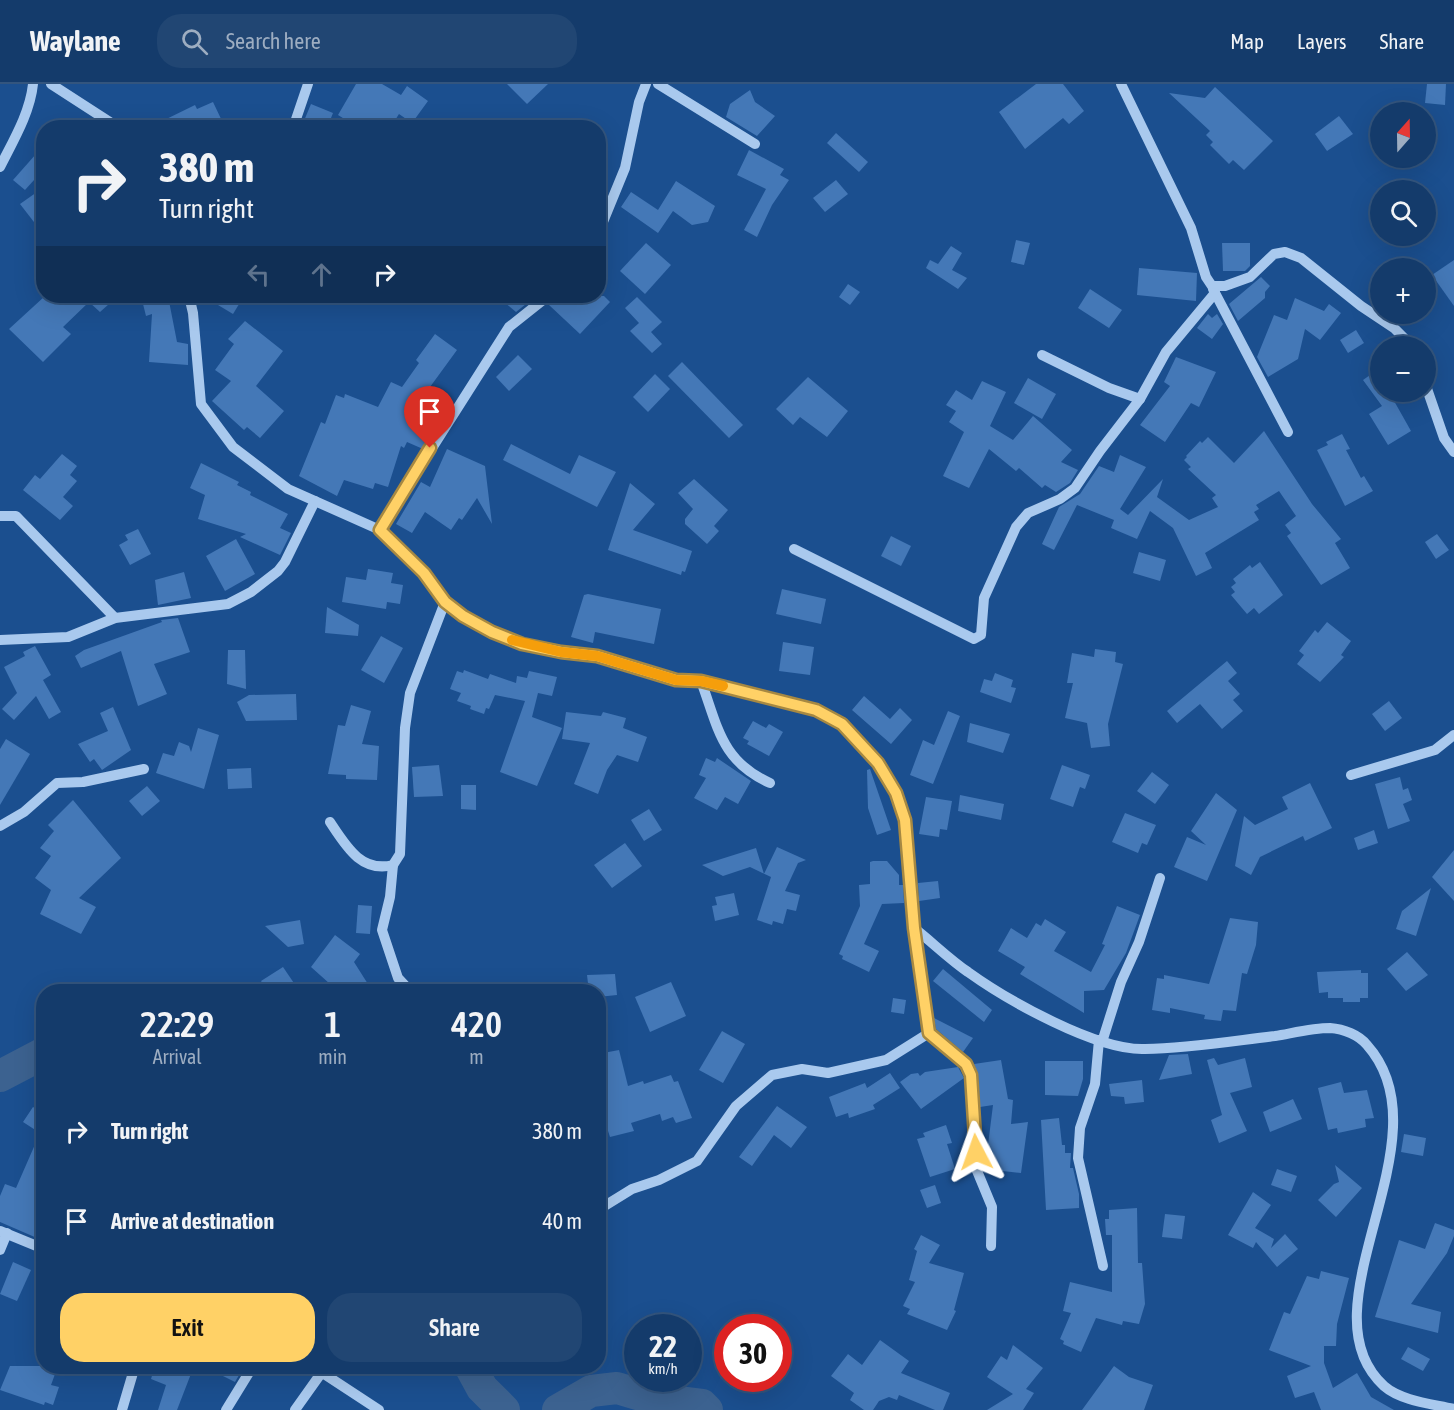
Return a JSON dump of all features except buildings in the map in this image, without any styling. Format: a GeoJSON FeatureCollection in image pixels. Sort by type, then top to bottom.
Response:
{"type":"FeatureCollection","features":[{"type":"Feature","properties":{"kind":"street"},"geometry":{"type":"LineString","coordinates":[[0,167],[22,122],[32,95],[33,84]]}},
{"type":"Feature","properties":{"kind":"street"},"geometry":{"type":"LineString","coordinates":[[51,84],[107,120]]}},
{"type":"Feature","properties":{"kind":"street"},"geometry":{"type":"LineString","coordinates":[[296,120],[308,84]]}},
{"type":"Feature","properties":{"kind":"street"},"geometry":{"type":"LineString","coordinates":[[606,214],[625,168],[639,102],[646,84]]}},
{"type":"Feature","properties":{"kind":"street"},"geometry":{"type":"LineString","coordinates":[[658,84],[755,144]]}},
{"type":"Feature","properties":{"kind":"street"},"geometry":{"type":"LineString","coordinates":[[1121,84],[1191,228],[1206,278],[1288,432]]}},
{"type":"Feature","properties":{"kind":"street"},"geometry":{"type":"LineString","coordinates":[[794,549],[974,639],[981,635],[984,598],[1016,527],[1028,513],[1060,499],[1076,488],[1100,451],[1140,399],[1167,352],[1213,289],[1250,277],[1274,254],[1285,252],[1300,258],[1402,336]]}},
{"type":"Feature","properties":{"kind":"street"},"geometry":{"type":"LineString","coordinates":[[191,303],[198,390],[207,414],[233,447],[288,489],[380,530],[424,573],[445,602],[463,616],[492,632],[522,644],[597,656],[676,680],[701,681],[816,710],[842,724],[878,763],[896,793],[905,820],[914,928],[929,1033],[966,1064],[971,1075],[975,1166],[992,1207],[991,1246]]}},
{"type":"Feature","properties":{"kind":"street"},"geometry":{"type":"LineString","coordinates":[[380,530],[509,327],[539,303]]}},
{"type":"Feature","properties":{"kind":"street"},"geometry":{"type":"LineString","coordinates":[[1042,356],[1109,388],[1140,399]]}},
{"type":"Feature","properties":{"kind":"street"},"geometry":{"type":"LineString","coordinates":[[1432,402],[1444,438],[1454,452]]}},
{"type":"Feature","properties":{"kind":"street"},"geometry":{"type":"LineString","coordinates":[[0,640],[68,638],[115,618],[200,609],[228,603],[251,592],[270,579],[285,562],[315,501]]}},
{"type":"Feature","properties":{"kind":"street"},"geometry":{"type":"LineString","coordinates":[[0,516],[16,516],[115,618]]}},
{"type":"Feature","properties":{"kind":"street"},"geometry":{"type":"LineString","coordinates":[[404,984],[398,978],[382,930],[390,897],[393,864],[400,854],[405,728],[410,693],[445,602]]}},
{"type":"Feature","properties":{"kind":"street"},"geometry":{"type":"LineString","coordinates":[[701,681],[721,735],[738,764],[770,783]]}},
{"type":"Feature","properties":{"kind":"street"},"geometry":{"type":"LineString","coordinates":[[1351,776],[1435,750],[1454,735]]}},
{"type":"Feature","properties":{"kind":"street"},"geometry":{"type":"LineString","coordinates":[[0,826],[24,812],[57,783],[82,782],[144,769]]}},
{"type":"Feature","properties":{"kind":"street"},"geometry":{"type":"LineString","coordinates":[[330,822],[349,851],[363,863],[381,868],[393,864]]}},
{"type":"Feature","properties":{"kind":"street"},"geometry":{"type":"LineString","coordinates":[[1103,1266],[1078,1158],[1077,1142],[1095,1084],[1101,1041],[1121,982],[1139,942],[1160,878]]}},
{"type":"Feature","properties":{"kind":"street"},"geometry":{"type":"LineString","coordinates":[[914,928],[976,977],[1056,1022],[1101,1041],[1141,1050],[1177,1048],[1331,1028],[1355,1034],[1367,1044],[1376,1057],[1390,1095],[1392,1125],[1390,1158],[1356,1312],[1360,1349],[1367,1366],[1384,1387],[1399,1395],[1454,1409]]}},
{"type":"Feature","properties":{"kind":"street"},"geometry":{"type":"LineString","coordinates":[[606,1205],[632,1189],[659,1180],[697,1161],[736,1106],[772,1075],[802,1069],[828,1072],[886,1060],[929,1033]]}},
{"type":"Feature","properties":{"kind":"street"},"geometry":{"type":"LineString","coordinates":[[0,1250],[3,1232],[36,1246]]}},
{"type":"Feature","properties":{"kind":"street"},"geometry":{"type":"LineString","coordinates":[[122,1410],[133,1374]]}},
{"type":"Feature","properties":{"kind":"street"},"geometry":{"type":"LineString","coordinates":[[226,1410],[248,1374]]}},
{"type":"Feature","properties":{"kind":"street"},"geometry":{"type":"LineString","coordinates":[[295,1410],[314,1374]]}},
{"type":"Feature","properties":{"kind":"street"},"geometry":{"type":"LineString","coordinates":[[325,1374],[379,1410]]}},
{"type":"Feature","properties":{"kind":"waterway"},"geometry":{"type":"LineString","coordinates":[[0,1076],[36,1057]]}},
{"type":"Feature","properties":{"kind":"waterway"},"geometry":{"type":"LineString","coordinates":[[474,1374],[482,1388],[504,1410]]}},
{"type":"Feature","properties":{"kind":"waterway"},"geometry":{"type":"LineString","coordinates":[[558,1410],[591,1391],[617,1388],[654,1399],[702,1405],[707,1410]]}},
{"type":"Feature","properties":{"kind":"slow traffic"},"geometry":{"type":"LineString","coordinates":[[512,640],[561,652],[597,656],[676,680],[701,681],[723,686]]}},
{"type":"Feature","properties":{"kind":"route"},"geometry":{"type":"LineString","coordinates":[[430,448],[380,530],[424,573],[445,602],[463,616],[492,632],[522,644],[597,656],[676,680],[701,681],[816,710],[842,724],[878,763],[896,793],[905,820],[914,928],[929,1033],[966,1064],[971,1075],[976,1152]]}}]}
